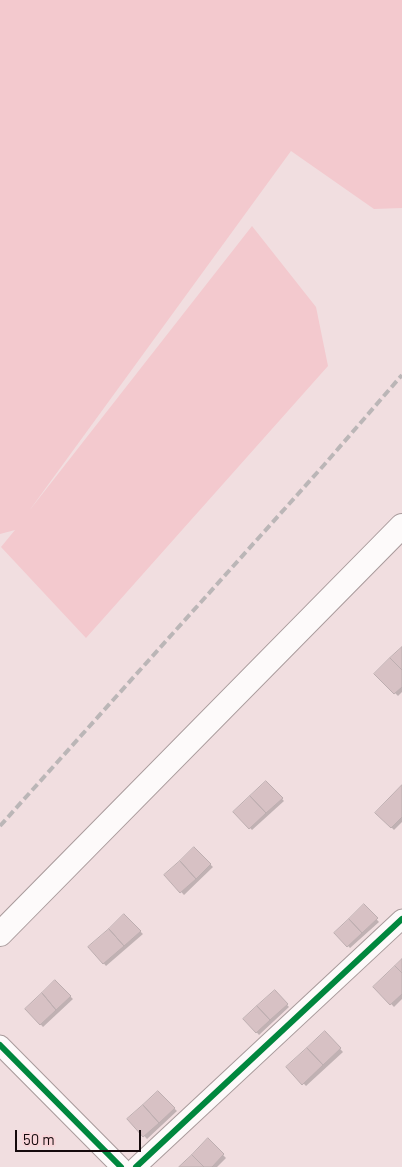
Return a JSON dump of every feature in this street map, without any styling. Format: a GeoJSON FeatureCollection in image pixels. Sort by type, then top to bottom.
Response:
{"type":"FeatureCollection","features":[{"type":"Feature","properties":{"kind":"main road"},"geometry":{"type":"LineString","coordinates":[[0,934],[402,526]]}},
{"type":"Feature","properties":{"kind":"street"},"geometry":{"type":"LineString","coordinates":[[136,1167],[402,919]]}},
{"type":"Feature","properties":{"kind":"street"},"geometry":{"type":"LineString","coordinates":[[0,1045],[121,1167]]}},
{"type":"Feature","properties":{"kind":"shaded area"},"geometry":{"type":"Polygon","coordinates":[[[0,0],[402,0],[402,208],[374,209],[291,151],[29,511],[252,226],[316,307],[328,366],[86,638],[1,547],[15,530],[0,534],[0,0]]]}},
{"type":"Feature","properties":{"kind":"building"},"geometry":{"type":"Polygon","coordinates":[[[402,647],[402,670],[390,658],[402,647]]]}},
{"type":"Feature","properties":{"kind":"building"},"geometry":{"type":"Polygon","coordinates":[[[390,658],[402,670],[402,687],[394,694],[374,674],[390,658]]]}},
{"type":"Feature","properties":{"kind":"building"},"geometry":{"type":"Polygon","coordinates":[[[266,781],[283,798],[266,813],[250,796],[266,781]]]}},
{"type":"Feature","properties":{"kind":"building"},"geometry":{"type":"Polygon","coordinates":[[[402,785],[402,817],[391,828],[375,813],[402,785]]]}},
{"type":"Feature","properties":{"kind":"building"},"geometry":{"type":"Polygon","coordinates":[[[250,796],[266,813],[249,829],[233,812],[250,796]]]}},
{"type":"Feature","properties":{"kind":"building"},"geometry":{"type":"Polygon","coordinates":[[[194,847],[211,864],[196,879],[180,861],[194,847]]]}},
{"type":"Feature","properties":{"kind":"building"},"geometry":{"type":"Polygon","coordinates":[[[180,861],[196,879],[180,893],[164,875],[180,861]]]}},
{"type":"Feature","properties":{"kind":"building"},"geometry":{"type":"Polygon","coordinates":[[[364,904],[378,918],[362,933],[349,919],[364,904]]]}},
{"type":"Feature","properties":{"kind":"building"},"geometry":{"type":"Polygon","coordinates":[[[124,914],[141,931],[124,946],[109,929],[124,914]]]}},
{"type":"Feature","properties":{"kind":"building"},"geometry":{"type":"Polygon","coordinates":[[[349,919],[362,933],[347,947],[334,933],[349,919]]]}},
{"type":"Feature","properties":{"kind":"building"},"geometry":{"type":"Polygon","coordinates":[[[109,929],[124,946],[103,964],[88,947],[109,929]]]}},
{"type":"Feature","properties":{"kind":"building"},"geometry":{"type":"Polygon","coordinates":[[[402,959],[402,973],[395,966],[402,959]]]}},
{"type":"Feature","properties":{"kind":"building"},"geometry":{"type":"Polygon","coordinates":[[[395,966],[402,973],[402,994],[390,1005],[373,987],[395,966]]]}},
{"type":"Feature","properties":{"kind":"building"},"geometry":{"type":"Polygon","coordinates":[[[55,980],[71,996],[56,1010],[42,993],[55,980]]]}},
{"type":"Feature","properties":{"kind":"building"},"geometry":{"type":"Polygon","coordinates":[[[275,990],[288,1004],[270,1020],[257,1006],[275,990]]]}},
{"type":"Feature","properties":{"kind":"building"},"geometry":{"type":"Polygon","coordinates":[[[42,993],[56,1010],[40,1025],[25,1009],[42,993]]]}},
{"type":"Feature","properties":{"kind":"building"},"geometry":{"type":"Polygon","coordinates":[[[257,1006],[270,1020],[256,1033],[243,1019],[257,1006]]]}},
{"type":"Feature","properties":{"kind":"building"},"geometry":{"type":"Polygon","coordinates":[[[325,1031],[341,1048],[323,1065],[307,1048],[325,1031]]]}},
{"type":"Feature","properties":{"kind":"building"},"geometry":{"type":"Polygon","coordinates":[[[307,1048],[323,1065],[302,1085],[286,1067],[307,1048]]]}},
{"type":"Feature","properties":{"kind":"building"},"geometry":{"type":"Polygon","coordinates":[[[158,1091],[175,1108],[159,1123],[143,1105],[158,1091]]]}},
{"type":"Feature","properties":{"kind":"building"},"geometry":{"type":"Polygon","coordinates":[[[143,1105],[159,1123],[143,1137],[127,1119],[143,1105]]]}},
{"type":"Feature","properties":{"kind":"building"},"geometry":{"type":"Polygon","coordinates":[[[208,1138],[224,1154],[212,1167],[204,1167],[192,1155],[208,1138]]]}},
{"type":"Feature","properties":{"kind":"building"},"geometry":{"type":"Polygon","coordinates":[[[192,1155],[204,1167],[179,1167],[192,1155]]]}},
{"type":"Feature","properties":{"kind":"railway"},"geometry":{"type":"LineString","coordinates":[[0,826],[324,465],[402,375]]}},
{"type":"Feature","properties":{"kind":"cycle path"},"geometry":{"type":"LineString","coordinates":[[136,1167],[402,919]]}},
{"type":"Feature","properties":{"kind":"cycle path"},"geometry":{"type":"LineString","coordinates":[[0,1045],[121,1167]]}}]}
